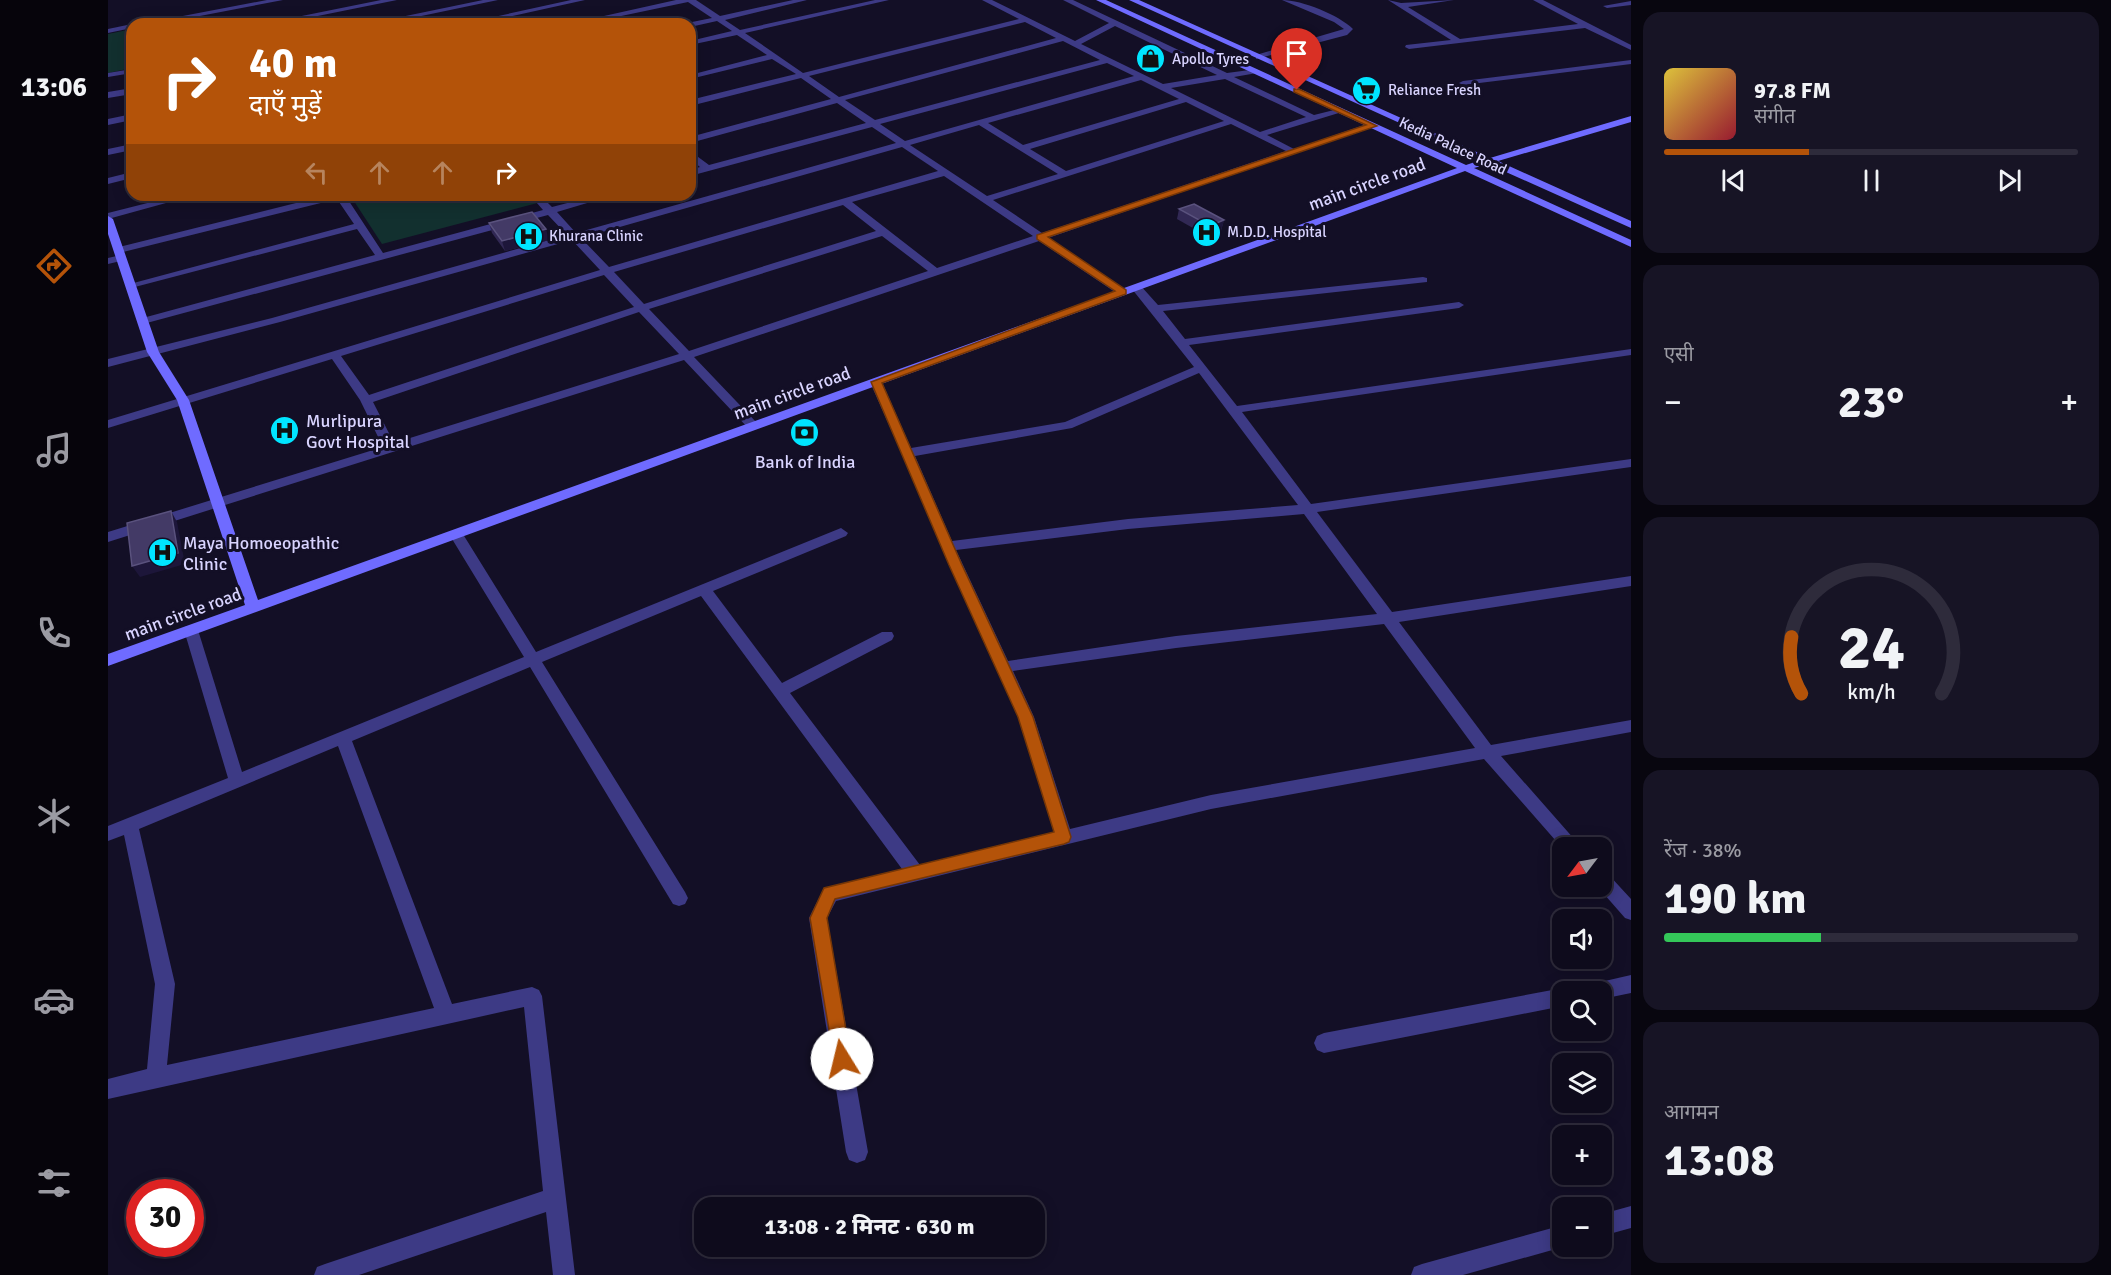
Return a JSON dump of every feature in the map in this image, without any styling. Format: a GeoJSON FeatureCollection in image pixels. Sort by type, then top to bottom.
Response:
{"type":"FeatureCollection","features":[{"type":"Feature","properties":{"kind":"street"},"geometry":{"type":"LineString","coordinates":[[183,18],[279,0]]}},
{"type":"Feature","properties":{"kind":"street"},"geometry":{"type":"LineString","coordinates":[[293,18],[359,3],[393,0]]}},
{"type":"Feature","properties":{"kind":"street"},"geometry":{"type":"LineString","coordinates":[[405,18],[494,0]]}},
{"type":"Feature","properties":{"kind":"street"},"geometry":{"type":"LineString","coordinates":[[495,18],[581,0]]}},
{"type":"Feature","properties":{"kind":"street"},"geometry":{"type":"LineString","coordinates":[[600,18],[686,0]]}},
{"type":"Feature","properties":{"kind":"street"},"geometry":{"type":"LineString","coordinates":[[691,0],[1041,237],[1129,290],[1155,309],[1234,410],[1487,752],[1563,837]]}},
{"type":"Feature","properties":{"kind":"street"},"geometry":{"type":"LineString","coordinates":[[696,24],[803,0]]}},
{"type":"Feature","properties":{"kind":"street"},"geometry":{"type":"LineString","coordinates":[[696,42],[885,0]]}},
{"type":"Feature","properties":{"kind":"street"},"geometry":{"type":"LineString","coordinates":[[988,1],[1000,0]]}},
{"type":"Feature","properties":{"kind":"street"},"geometry":{"type":"LineString","coordinates":[[1067,0],[1314,118]]}},
{"type":"Feature","properties":{"kind":"street","name":"Kedia Palace Road"},"geometry":{"type":"LineString","coordinates":[[1100,0],[1631,244]]}},
{"type":"Feature","properties":{"kind":"street","name":"Kedia Palace Road"},"geometry":{"type":"LineString","coordinates":[[1133,0],[1631,225]]}},
{"type":"Feature","properties":{"kind":"street"},"geometry":{"type":"LineString","coordinates":[[1259,57],[1344,33],[1349,28],[1337,20],[1286,0]]}},
{"type":"Feature","properties":{"kind":"street"},"geometry":{"type":"LineString","coordinates":[[1392,0],[1459,42]]}},
{"type":"Feature","properties":{"kind":"street"},"geometry":{"type":"LineString","coordinates":[[1401,5],[1450,0]]}},
{"type":"Feature","properties":{"kind":"street"},"geometry":{"type":"LineString","coordinates":[[1537,0],[1631,48]]}},
{"type":"Feature","properties":{"kind":"street"},"geometry":{"type":"LineString","coordinates":[[988,1],[1294,152]]}},
{"type":"Feature","properties":{"kind":"street"},"geometry":{"type":"LineString","coordinates":[[359,3],[370,18]]}},
{"type":"Feature","properties":{"kind":"street"},"geometry":{"type":"LineString","coordinates":[[1607,6],[1631,3]]}},
{"type":"Feature","properties":{"kind":"street"},"geometry":{"type":"LineString","coordinates":[[696,102],[1026,20]]}},
{"type":"Feature","properties":{"kind":"street"},"geometry":{"type":"LineString","coordinates":[[1075,44],[1115,23]]}},
{"type":"Feature","properties":{"kind":"street"},"geometry":{"type":"LineString","coordinates":[[1410,47],[1587,25]]}},
{"type":"Feature","properties":{"kind":"street"},"geometry":{"type":"LineString","coordinates":[[108,31],[126,27]]}},
{"type":"Feature","properties":{"kind":"street"},"geometry":{"type":"LineString","coordinates":[[696,138],[1064,38]]}},
{"type":"Feature","properties":{"kind":"street"},"geometry":{"type":"LineString","coordinates":[[696,76],[774,56]]}},
{"type":"Feature","properties":{"kind":"street"},"geometry":{"type":"LineString","coordinates":[[696,171],[1108,60]]}},
{"type":"Feature","properties":{"kind":"street"},"geometry":{"type":"LineString","coordinates":[[1463,83],[1631,62]]}},
{"type":"Feature","properties":{"kind":"street"},"geometry":{"type":"LineString","coordinates":[[1162,87],[1254,71]]}},
{"type":"Feature","properties":{"kind":"street"},"geometry":{"type":"LineString","coordinates":[[108,75],[126,72]]}},
{"type":"Feature","properties":{"kind":"street"},"geometry":{"type":"LineString","coordinates":[[108,363],[575,237],[1141,76]]}},
{"type":"Feature","properties":{"kind":"street"},"geometry":{"type":"LineString","coordinates":[[108,95],[126,92]]}},
{"type":"Feature","properties":{"kind":"street"},"geometry":{"type":"LineString","coordinates":[[1022,148],[1187,99]]}},
{"type":"Feature","properties":{"kind":"street"},"geometry":{"type":"LineString","coordinates":[[1259,135],[1339,110]]}},
{"type":"Feature","properties":{"kind":"street"},"geometry":{"type":"LineString","coordinates":[[108,122],[126,118]]}},
{"type":"Feature","properties":{"kind":"street","name":"main circle road"},"geometry":{"type":"LineString","coordinates":[[108,660],[1465,168],[1631,119]]}},
{"type":"Feature","properties":{"kind":"street"},"geometry":{"type":"LineString","coordinates":[[981,122],[1065,174]]}},
{"type":"Feature","properties":{"kind":"street"},"geometry":{"type":"LineString","coordinates":[[986,200],[1232,122]]}},
{"type":"Feature","properties":{"kind":"street"},"geometry":{"type":"LineString","coordinates":[[108,537],[389,447],[686,356],[1373,126]]}},
{"type":"Feature","properties":{"kind":"street"},"geometry":{"type":"LineString","coordinates":[[108,152],[126,148]]}},
{"type":"Feature","properties":{"kind":"street"},"geometry":{"type":"LineString","coordinates":[[696,159],[708,168]]}},
{"type":"Feature","properties":{"kind":"street"},"geometry":{"type":"LineString","coordinates":[[108,424],[606,270],[946,172]]}},
{"type":"Feature","properties":{"kind":"street"},"geometry":{"type":"LineString","coordinates":[[108,181],[126,177]]}},
{"type":"Feature","properties":{"kind":"street"},"geometry":{"type":"LineString","coordinates":[[168,201],[108,217],[116,256],[131,285],[153,352],[183,400],[253,608]]}},
{"type":"Feature","properties":{"kind":"street"},"geometry":{"type":"LineString","coordinates":[[116,256],[318,201]]}},
{"type":"Feature","properties":{"kind":"street"},"geometry":{"type":"LineString","coordinates":[[344,201],[381,257]]}},
{"type":"Feature","properties":{"kind":"street"},"geometry":{"type":"LineString","coordinates":[[541,201],[753,426]]}},
{"type":"Feature","properties":{"kind":"street"},"geometry":{"type":"LineString","coordinates":[[143,321],[587,201]]}},
{"type":"Feature","properties":{"kind":"street"},"geometry":{"type":"LineString","coordinates":[[845,202],[936,272]]}},
{"type":"Feature","properties":{"kind":"street"},"geometry":{"type":"LineString","coordinates":[[131,285],[360,225]]}},
{"type":"Feature","properties":{"kind":"street"},"geometry":{"type":"LineString","coordinates":[[366,400],[641,308],[884,232]]}},
{"type":"Feature","properties":{"kind":"street"},"geometry":{"type":"LineString","coordinates":[[1155,309],[1423,280]]}},
{"type":"Feature","properties":{"kind":"street"},"geometry":{"type":"LineString","coordinates":[[1182,343],[1459,305]]}},
{"type":"Feature","properties":{"kind":"street"},"geometry":{"type":"LineString","coordinates":[[1234,410],[1631,352]]}},
{"type":"Feature","properties":{"kind":"street"},"geometry":{"type":"LineString","coordinates":[[334,354],[366,400],[389,447]]}},
{"type":"Feature","properties":{"kind":"street"},"geometry":{"type":"LineString","coordinates":[[908,453],[1068,425],[1202,368]]}},
{"type":"Feature","properties":{"kind":"street"},"geometry":{"type":"LineString","coordinates":[[876,382],[1026,717],[1064,837]]}},
{"type":"Feature","properties":{"kind":"street"},"geometry":{"type":"LineString","coordinates":[[948,546],[1128,524],[1308,509],[1631,463]]}},
{"type":"Feature","properties":{"kind":"street"},"geometry":{"type":"LineString","coordinates":[[108,834],[841,533]]}},
{"type":"Feature","properties":{"kind":"street"},"geometry":{"type":"LineString","coordinates":[[456,534],[679,898]]}},
{"type":"Feature","properties":{"kind":"street"},"geometry":{"type":"LineString","coordinates":[[1003,667],[1176,642],[1388,618],[1631,581]]}},
{"type":"Feature","properties":{"kind":"street"},"geometry":{"type":"LineString","coordinates":[[704,590],[915,872]]}},
{"type":"Feature","properties":{"kind":"street"},"geometry":{"type":"LineString","coordinates":[[191,630],[237,781]]}},
{"type":"Feature","properties":{"kind":"street"},"geometry":{"type":"LineString","coordinates":[[780,691],[887,636]]}},
{"type":"Feature","properties":{"kind":"street"},"geometry":{"type":"LineString","coordinates":[[857,1152],[818,918],[830,894],[1211,802],[1631,726]]}},
{"type":"Feature","properties":{"kind":"street"},"geometry":{"type":"LineString","coordinates":[[343,737],[447,1015]]}},
{"type":"Feature","properties":{"kind":"street"},"geometry":{"type":"LineString","coordinates":[[130,825],[165,984],[156,1077]]}},
{"type":"Feature","properties":{"kind":"street"},"geometry":{"type":"LineString","coordinates":[[1612,891],[1631,912]]}},
{"type":"Feature","properties":{"kind":"street"},"geometry":{"type":"LineString","coordinates":[[1612,988],[1631,984]]}},
{"type":"Feature","properties":{"kind":"street"},"geometry":{"type":"LineString","coordinates":[[108,1089],[532,996],[564,1275]]}},
{"type":"Feature","properties":{"kind":"street"},"geometry":{"type":"LineString","coordinates":[[1324,1043],[1552,999]]}},
{"type":"Feature","properties":{"kind":"street"},"geometry":{"type":"LineString","coordinates":[[339,1273],[555,1198]]}},
{"type":"Feature","properties":{"kind":"street"},"geometry":{"type":"LineString","coordinates":[[1612,1222],[1631,1217]]}},
{"type":"Feature","properties":{"kind":"street"},"geometry":{"type":"LineString","coordinates":[[1422,1275],[1552,1239]]}},
{"type":"Feature","properties":{"kind":"green space"},"geometry":{"type":"Polygon","coordinates":[[[126,30],[126,69],[108,73],[108,34],[126,30]]]}},
{"type":"Feature","properties":{"kind":"green space"},"geometry":{"type":"Polygon","coordinates":[[[354,201],[545,201],[382,244],[354,201]]]}},
{"type":"Feature","properties":{"kind":"building"},"geometry":{"type":"Polygon","coordinates":[[[1194,204],[1224,220],[1210,226],[1179,209],[1194,204]]]}},
{"type":"Feature","properties":{"kind":"building"},"geometry":{"type":"Polygon","coordinates":[[[532,212],[546,229],[502,241],[489,223],[532,212]]]}},
{"type":"Feature","properties":{"kind":"building"},"geometry":{"type":"Polygon","coordinates":[[[171,511],[178,553],[132,566],[127,523],[171,511]]]}},
{"type":"Feature","properties":{"kind":"place","name":"Apollo Tyres"},"geometry":{"type":"Point","coordinates":[1151,59]}},
{"type":"Feature","properties":{"kind":"place","name":"Reliance Fresh"},"geometry":{"type":"Point","coordinates":[1367,90]}},
{"type":"Feature","properties":{"kind":"place","name":"M.D.D. Hospital"},"geometry":{"type":"Point","coordinates":[1206,232]}},
{"type":"Feature","properties":{"kind":"place","name":"Khurana Clinic"},"geometry":{"type":"Point","coordinates":[528,236]}},
{"type":"Feature","properties":{"kind":"place","name":"Murlipura Govt Hospital"},"geometry":{"type":"Point","coordinates":[285,431]}},
{"type":"Feature","properties":{"kind":"place","name":"Bank of India"},"geometry":{"type":"Point","coordinates":[805,433]}},
{"type":"Feature","properties":{"kind":"place","name":"Maya Homoeopathic Clinic"},"geometry":{"type":"Point","coordinates":[162,553]}},
{"type":"Feature","properties":{"kind":"route"},"geometry":{"type":"LineString","coordinates":[[842,1059],[818,918],[830,894],[1064,837],[1026,717],[876,382],[1122,292],[1041,237],[1373,126],[1297,90]]}}]}
